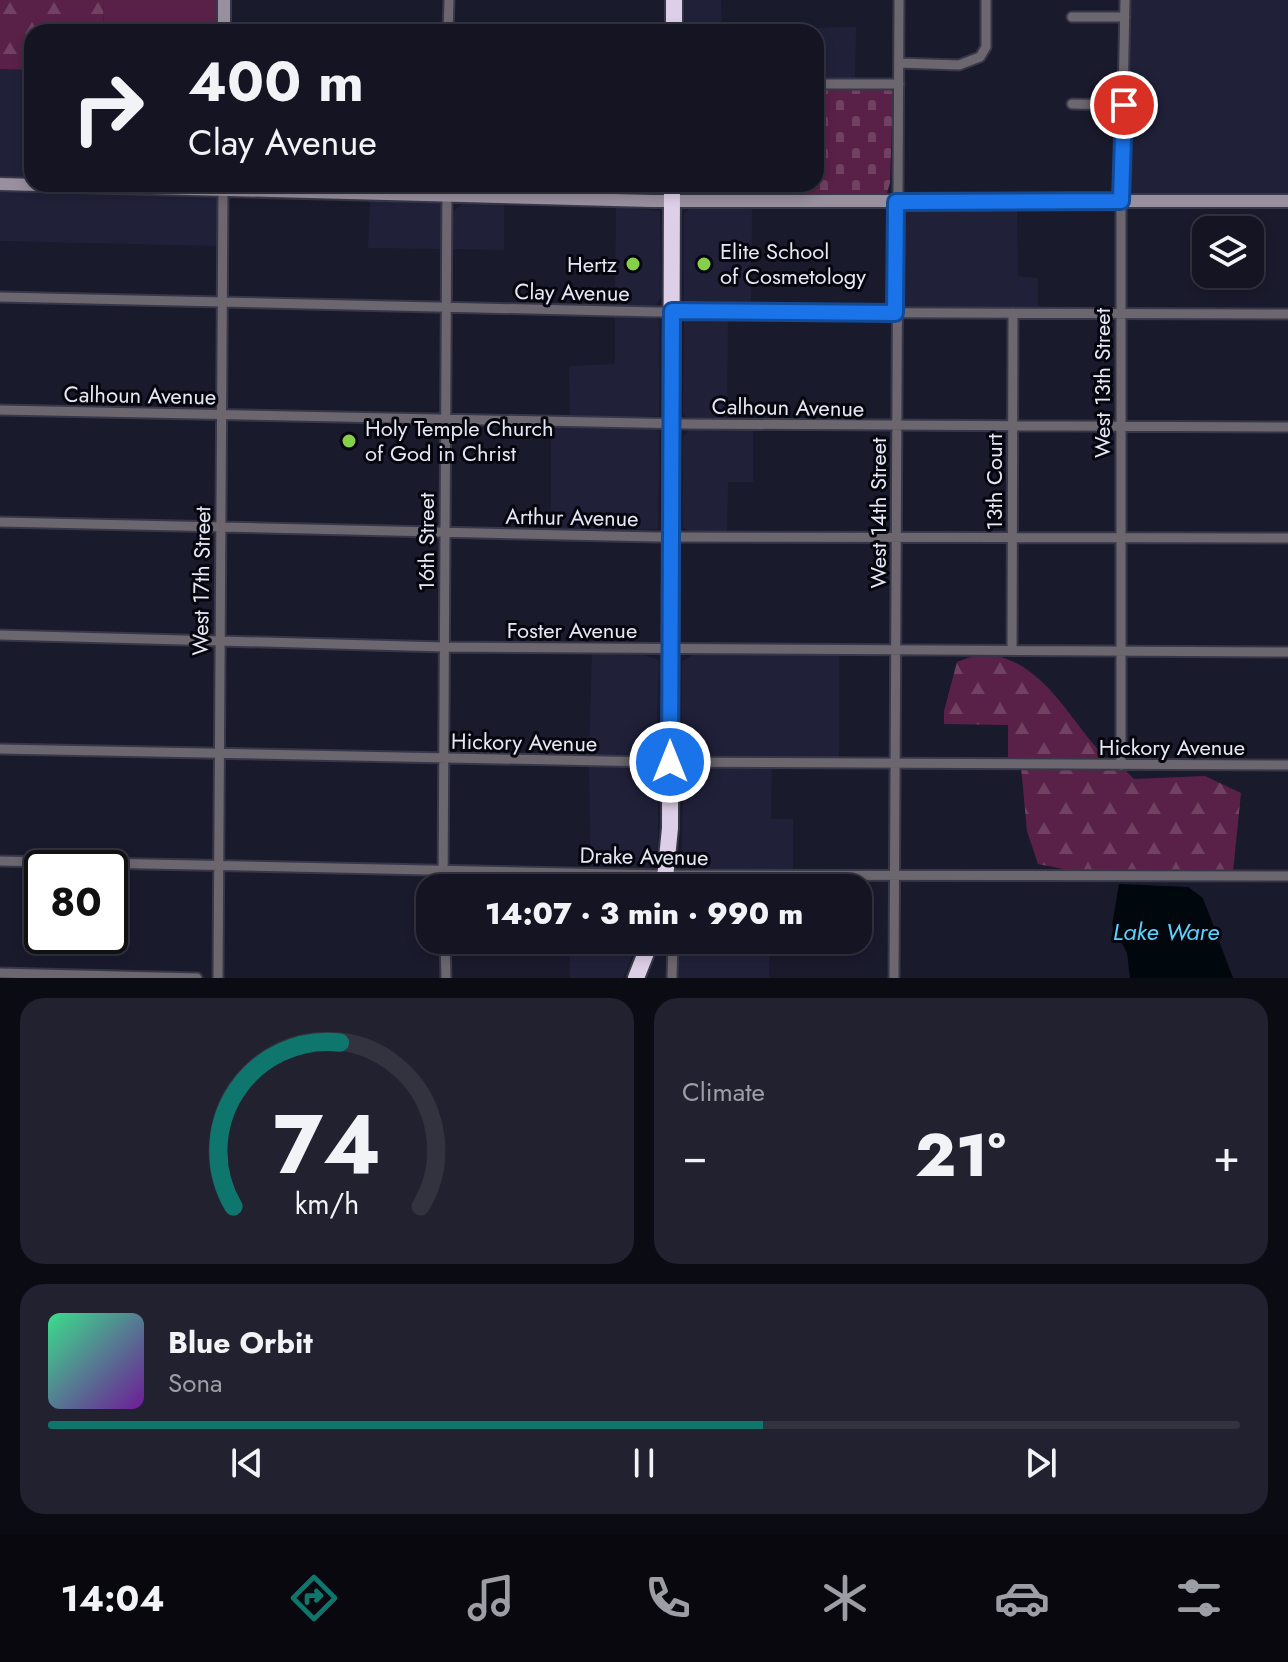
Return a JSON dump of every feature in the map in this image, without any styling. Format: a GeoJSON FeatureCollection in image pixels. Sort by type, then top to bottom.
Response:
{"type":"FeatureCollection","features":[{"type":"Feature","properties":{"kind":"highway"},"geometry":{"type":"LineString","coordinates":[[674,0],[674,24]]}},
{"type":"Feature","properties":{"kind":"highway"},"geometry":{"type":"LineString","coordinates":[[666,874],[671,648],[672,192]]}},
{"type":"Feature","properties":{"kind":"highway"},"geometry":{"type":"LineString","coordinates":[[636,978],[645,954]]}},
{"type":"Feature","properties":{"kind":"main road"},"geometry":{"type":"LineString","coordinates":[[224,0],[224,24]]}},
{"type":"Feature","properties":{"kind":"main road"},"geometry":{"type":"LineString","coordinates":[[0,184],[24,184]]}},
{"type":"Feature","properties":{"kind":"main road"},"geometry":{"type":"LineString","coordinates":[[484,192],[672,202],[1288,201]]}},
{"type":"Feature","properties":{"kind":"street"},"geometry":{"type":"LineString","coordinates":[[448,24],[449,0]]}},
{"type":"Feature","properties":{"kind":"street","name":"West 14th Street"},"geometry":{"type":"LineString","coordinates":[[894,978],[899,0]]}},
{"type":"Feature","properties":{"kind":"street"},"geometry":{"type":"LineString","coordinates":[[899,63],[959,65],[980,57],[986,47],[986,0]]}},
{"type":"Feature","properties":{"kind":"street","name":"West 13th Street"},"geometry":{"type":"LineString","coordinates":[[1121,765],[1120,313],[1125,0]]}},
{"type":"Feature","properties":{"kind":"street"},"geometry":{"type":"LineString","coordinates":[[1072,17],[1125,17]]}},
{"type":"Feature","properties":{"kind":"street"},"geometry":{"type":"LineString","coordinates":[[824,84],[899,84]]}},
{"type":"Feature","properties":{"kind":"street"},"geometry":{"type":"LineString","coordinates":[[1072,104],[1124,105]]}},
{"type":"Feature","properties":{"kind":"street","name":"West 17th Street"},"geometry":{"type":"LineString","coordinates":[[218,978],[223,192]]}},
{"type":"Feature","properties":{"kind":"street","name":"16th Street"},"geometry":{"type":"LineString","coordinates":[[443,871],[447,192]]}},
{"type":"Feature","properties":{"kind":"street","name":"Clay Avenue"},"geometry":{"type":"LineString","coordinates":[[0,297],[672,311],[1288,314]]}},
{"type":"Feature","properties":{"kind":"street","name":"13th Court"},"geometry":{"type":"LineString","coordinates":[[1012,650],[1013,313]]}},
{"type":"Feature","properties":{"kind":"street","name":"Calhoun Avenue"},"geometry":{"type":"LineString","coordinates":[[0,410],[672,424],[1288,427]]}},
{"type":"Feature","properties":{"kind":"street","name":"Arthur Avenue"},"geometry":{"type":"LineString","coordinates":[[0,522],[671,537],[1288,538]]}},
{"type":"Feature","properties":{"kind":"street","name":"Foster Avenue"},"geometry":{"type":"LineString","coordinates":[[0,635],[444,647],[1288,652]]}},
{"type":"Feature","properties":{"kind":"street","name":"Hickory Avenue"},"geometry":{"type":"LineString","coordinates":[[0,749],[894,765],[1288,765]]}},
{"type":"Feature","properties":{"kind":"street","name":"Drake Avenue"},"geometry":{"type":"LineString","coordinates":[[0,861],[494,874]]}},
{"type":"Feature","properties":{"kind":"street","name":"Drake Avenue"},"geometry":{"type":"LineString","coordinates":[[872,876],[1288,876]]}},
{"type":"Feature","properties":{"kind":"street"},"geometry":{"type":"LineString","coordinates":[[445,954],[446,978]]}},
{"type":"Feature","properties":{"kind":"street"},"geometry":{"type":"LineString","coordinates":[[672,978],[673,954]]}},
{"type":"Feature","properties":{"kind":"street"},"geometry":{"type":"LineString","coordinates":[[0,973],[197,978]]}},
{"type":"Feature","properties":{"kind":"shaded area"},"geometry":{"type":"Polygon","coordinates":[[[685,0],[721,0],[722,24],[685,24],[685,0]]]}},
{"type":"Feature","properties":{"kind":"shaded area"},"geometry":{"type":"Polygon","coordinates":[[[1127,0],[1288,0],[1288,194],[1133,194],[1126,190],[1127,0]]]}},
{"type":"Feature","properties":{"kind":"shaded area"},"geometry":{"type":"Polygon","coordinates":[[[856,27],[855,80],[824,80],[824,28],[856,27]]]}},
{"type":"Feature","properties":{"kind":"shaded area"},"geometry":{"type":"Polygon","coordinates":[[[0,69],[24,70],[24,179],[0,178],[0,69]]]}},
{"type":"Feature","properties":{"kind":"shaded area"},"geometry":{"type":"Polygon","coordinates":[[[0,190],[213,195],[219,200],[219,246],[0,241],[0,190]]]}},
{"type":"Feature","properties":{"kind":"shaded area"},"geometry":{"type":"Polygon","coordinates":[[[570,192],[656,192],[654,194],[570,192]]]}},
{"type":"Feature","properties":{"kind":"shaded area"},"geometry":{"type":"Polygon","coordinates":[[[684,192],[782,192],[782,194],[689,195],[684,192]]]}},
{"type":"Feature","properties":{"kind":"shaded area"},"geometry":{"type":"Polygon","coordinates":[[[370,198],[441,202],[444,249],[368,248],[370,198]]]}},
{"type":"Feature","properties":{"kind":"shaded area"},"geometry":{"type":"Polygon","coordinates":[[[464,203],[504,204],[504,250],[451,249],[451,213],[464,203]]]}},
{"type":"Feature","properties":{"kind":"shaded area"},"geometry":{"type":"Polygon","coordinates":[[[616,207],[660,211],[661,298],[655,306],[615,307],[616,207]]]}},
{"type":"Feature","properties":{"kind":"shaded area"},"geometry":{"type":"Polygon","coordinates":[[[690,208],[752,209],[751,306],[689,306],[684,303],[684,214],[690,208]]]}},
{"type":"Feature","properties":{"kind":"shaded area"},"geometry":{"type":"Polygon","coordinates":[[[1017,208],[1018,276],[1038,278],[1038,305],[1043,308],[899,309],[902,210],[1017,208]]]}},
{"type":"Feature","properties":{"kind":"shaded area"},"geometry":{"type":"Polygon","coordinates":[[[728,313],[727,420],[690,420],[683,414],[684,321],[689,316],[728,313]]]}},
{"type":"Feature","properties":{"kind":"shaded area"},"geometry":{"type":"Polygon","coordinates":[[[615,315],[650,316],[659,320],[659,416],[551,418],[570,416],[569,366],[615,364],[615,315]]]}},
{"type":"Feature","properties":{"kind":"shaded area"},"geometry":{"type":"Polygon","coordinates":[[[551,425],[646,426],[659,432],[658,529],[551,531],[551,425]]]}},
{"type":"Feature","properties":{"kind":"shaded area"},"geometry":{"type":"Polygon","coordinates":[[[690,429],[753,429],[753,482],[728,482],[727,532],[689,531],[683,527],[683,437],[690,429]]]}},
{"type":"Feature","properties":{"kind":"shaded area"},"geometry":{"type":"Polygon","coordinates":[[[592,652],[636,652],[659,660],[656,755],[589,757],[592,652]]]}},
{"type":"Feature","properties":{"kind":"shaded area"},"geometry":{"type":"Polygon","coordinates":[[[699,652],[839,652],[839,760],[686,758],[682,751],[682,661],[699,652]]]}},
{"type":"Feature","properties":{"kind":"shaded area"},"geometry":{"type":"Polygon","coordinates":[[[589,765],[646,766],[658,771],[658,844],[653,868],[591,870],[589,765]]]}},
{"type":"Feature","properties":{"kind":"shaded area"},"geometry":{"type":"Polygon","coordinates":[[[772,766],[771,819],[793,819],[793,871],[688,870],[682,867],[683,769],[772,766]]]}},
{"type":"Feature","properties":{"kind":"shaded area"},"geometry":{"type":"Polygon","coordinates":[[[569,954],[633,954],[623,978],[570,978],[569,954]]]}},
{"type":"Feature","properties":{"kind":"shaded area"},"geometry":{"type":"Polygon","coordinates":[[[676,954],[770,954],[769,978],[677,978],[676,954]]]}},
{"type":"Feature","properties":{"kind":"green space"},"geometry":{"type":"Polygon","coordinates":[[[0,0],[104,0],[103,24],[24,24],[24,70],[0,69],[0,0]]]}},
{"type":"Feature","properties":{"kind":"green space"},"geometry":{"type":"Polygon","coordinates":[[[104,0],[220,0],[220,24],[103,24],[104,0]]]}},
{"type":"Feature","properties":{"kind":"green space"},"geometry":{"type":"Polygon","coordinates":[[[887,86],[893,92],[890,183],[887,193],[782,194],[824,192],[824,87],[887,86]]]}},
{"type":"Feature","properties":{"kind":"green space"},"geometry":{"type":"Polygon","coordinates":[[[979,654],[1002,657],[1038,678],[1109,761],[1008,760],[1008,725],[944,724],[944,711],[957,662],[979,654]]]}},
{"type":"Feature","properties":{"kind":"green space"},"geometry":{"type":"Polygon","coordinates":[[[1021,767],[1122,767],[1134,779],[1205,776],[1241,793],[1233,872],[1078,872],[1038,864],[1027,831],[1021,767]]]}},
{"type":"Feature","properties":{"kind":"water","name":"Lake Ware"},"geometry":{"type":"Polygon","coordinates":[[[1119,884],[1188,887],[1203,898],[1233,978],[1130,978],[1127,953],[1112,925],[1119,884]]]}},
{"type":"Feature","properties":{"kind":"place","name":"Hertz"},"geometry":{"type":"Point","coordinates":[633,264]}},
{"type":"Feature","properties":{"kind":"place","name":"Elite School of Cosmetology"},"geometry":{"type":"Point","coordinates":[704,264]}},
{"type":"Feature","properties":{"kind":"place","name":"Holy Temple Church of God in Christ"},"geometry":{"type":"Point","coordinates":[349,441]}},
{"type":"Feature","properties":{"kind":"route"},"geometry":{"type":"LineString","coordinates":[[670,762],[672,311],[895,313],[896,202],[1121,201],[1124,105]]}}]}
